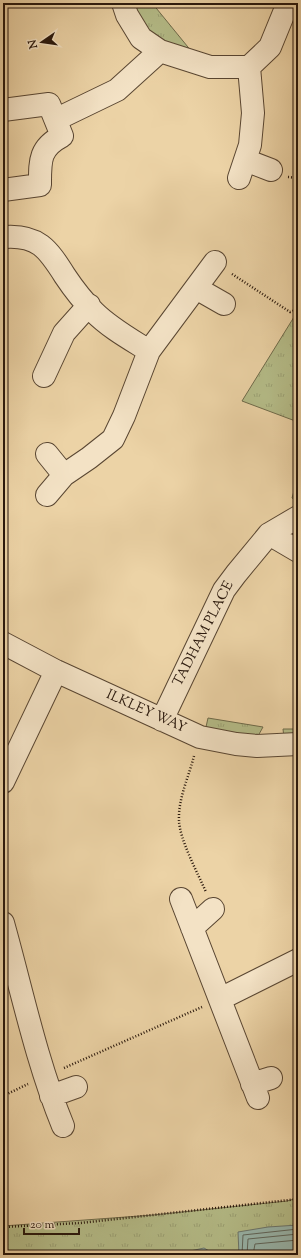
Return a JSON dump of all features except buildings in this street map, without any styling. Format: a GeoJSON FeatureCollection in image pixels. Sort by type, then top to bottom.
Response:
{"type":"FeatureCollection","features":[{"type":"Feature","properties":{"kind":"street"},"geometry":{"type":"LineString","coordinates":[[123,3],[127,15],[141,38],[160,51],[210,67],[249,67],[270,47],[288,3]]}},
{"type":"Feature","properties":{"kind":"street"},"geometry":{"type":"LineString","coordinates":[[3,110],[56,120],[116,90],[160,51]]}},
{"type":"Feature","properties":{"kind":"street"},"geometry":{"type":"LineString","coordinates":[[249,67],[253,113],[250,145],[242,169],[271,170]]}},
{"type":"Feature","properties":{"kind":"street"},"geometry":{"type":"LineString","coordinates":[[3,190],[40,185],[40,167],[43,152],[50,142],[56,120]]}},
{"type":"Feature","properties":{"kind":"street"},"geometry":{"type":"LineString","coordinates":[[3,237],[24,237],[34,240],[46,248],[89,306],[145,359]]}},
{"type":"Feature","properties":{"kind":"street"},"geometry":{"type":"LineString","coordinates":[[47,495],[64,475],[113,439],[124,416],[145,359],[215,262]]}},
{"type":"Feature","properties":{"kind":"street"},"geometry":{"type":"LineString","coordinates":[[196,288],[224,304]]}},
{"type":"Feature","properties":{"kind":"street"},"geometry":{"type":"LineString","coordinates":[[44,376],[64,333],[89,306]]}},
{"type":"Feature","properties":{"kind":"street"},"geometry":{"type":"LineString","coordinates":[[47,454],[64,475]]}},
{"type":"Feature","properties":{"kind":"street","name":"TADHAM PLACE"},"geometry":{"type":"LineString","coordinates":[[162,720],[224,590],[269,534],[298,517]]}},
{"type":"Feature","properties":{"kind":"street"},"geometry":{"type":"LineString","coordinates":[[269,534],[298,551]]}},
{"type":"Feature","properties":{"kind":"street","name":"ILKLEY WAY"},"geometry":{"type":"LineString","coordinates":[[3,643],[56,671],[200,737],[236,744],[257,746],[298,744]]}},
{"type":"Feature","properties":{"kind":"street"},"geometry":{"type":"LineString","coordinates":[[3,782],[56,671]]}},
{"type":"Feature","properties":{"kind":"street"},"geometry":{"type":"LineString","coordinates":[[181,899],[220,999],[261,1087]]}},
{"type":"Feature","properties":{"kind":"street"},"geometry":{"type":"LineString","coordinates":[[192,928],[213,909]]}},
{"type":"Feature","properties":{"kind":"street"},"geometry":{"type":"LineString","coordinates":[[3,922],[48,1086],[63,1126]]}},
{"type":"Feature","properties":{"kind":"street"},"geometry":{"type":"LineString","coordinates":[[220,999],[298,960]]}},
{"type":"Feature","properties":{"kind":"street"},"geometry":{"type":"LineString","coordinates":[[48,1086],[76,1087]]}},
{"type":"Feature","properties":{"kind":"path"},"geometry":{"type":"LineString","coordinates":[[215,262],[290,312],[298,309]]}},
{"type":"Feature","properties":{"kind":"path"},"geometry":{"type":"LineString","coordinates":[[200,737],[179,809],[178,820],[184,840],[213,909]]}},
{"type":"Feature","properties":{"kind":"path"},"geometry":{"type":"LineString","coordinates":[[3,1096],[48,1086],[220,999]]}},
{"type":"Feature","properties":{"kind":"path"},"geometry":{"type":"LineString","coordinates":[[3,1227],[80,1223],[298,1200]]}},
{"type":"Feature","properties":{"kind":"green space"},"geometry":{"type":"Polygon","coordinates":[[[152,3],[192,52],[169,46],[147,30],[134,5],[152,3]]]}},
{"type":"Feature","properties":{"kind":"green space"},"geometry":{"type":"Polygon","coordinates":[[[298,292],[298,422],[242,401],[294,317],[298,292]]]}},
{"type":"Feature","properties":{"kind":"green space"},"geometry":{"type":"Polygon","coordinates":[[[298,477],[298,501],[292,498],[298,477]]]}},
{"type":"Feature","properties":{"kind":"green space"},"geometry":{"type":"Polygon","coordinates":[[[208,718],[263,727],[258,736],[242,735],[206,727],[208,718]]]}},
{"type":"Feature","properties":{"kind":"green space"},"geometry":{"type":"Polygon","coordinates":[[[283,729],[298,729],[298,736],[284,738],[283,729]]]}},
{"type":"Feature","properties":{"kind":"green space"},"geometry":{"type":"Polygon","coordinates":[[[298,1198],[298,1255],[3,1255],[3,1226],[153,1215],[287,1201],[298,1198]]]}},
{"type":"Feature","properties":{"kind":"water"},"geometry":{"type":"Polygon","coordinates":[[[298,1225],[298,1255],[239,1255],[238,1232],[268,1227],[298,1225]]]}},
{"type":"Feature","properties":{"kind":"water"},"geometry":{"type":"Polygon","coordinates":[[[204,1248],[216,1255],[172,1255],[204,1248]]]}}]}
